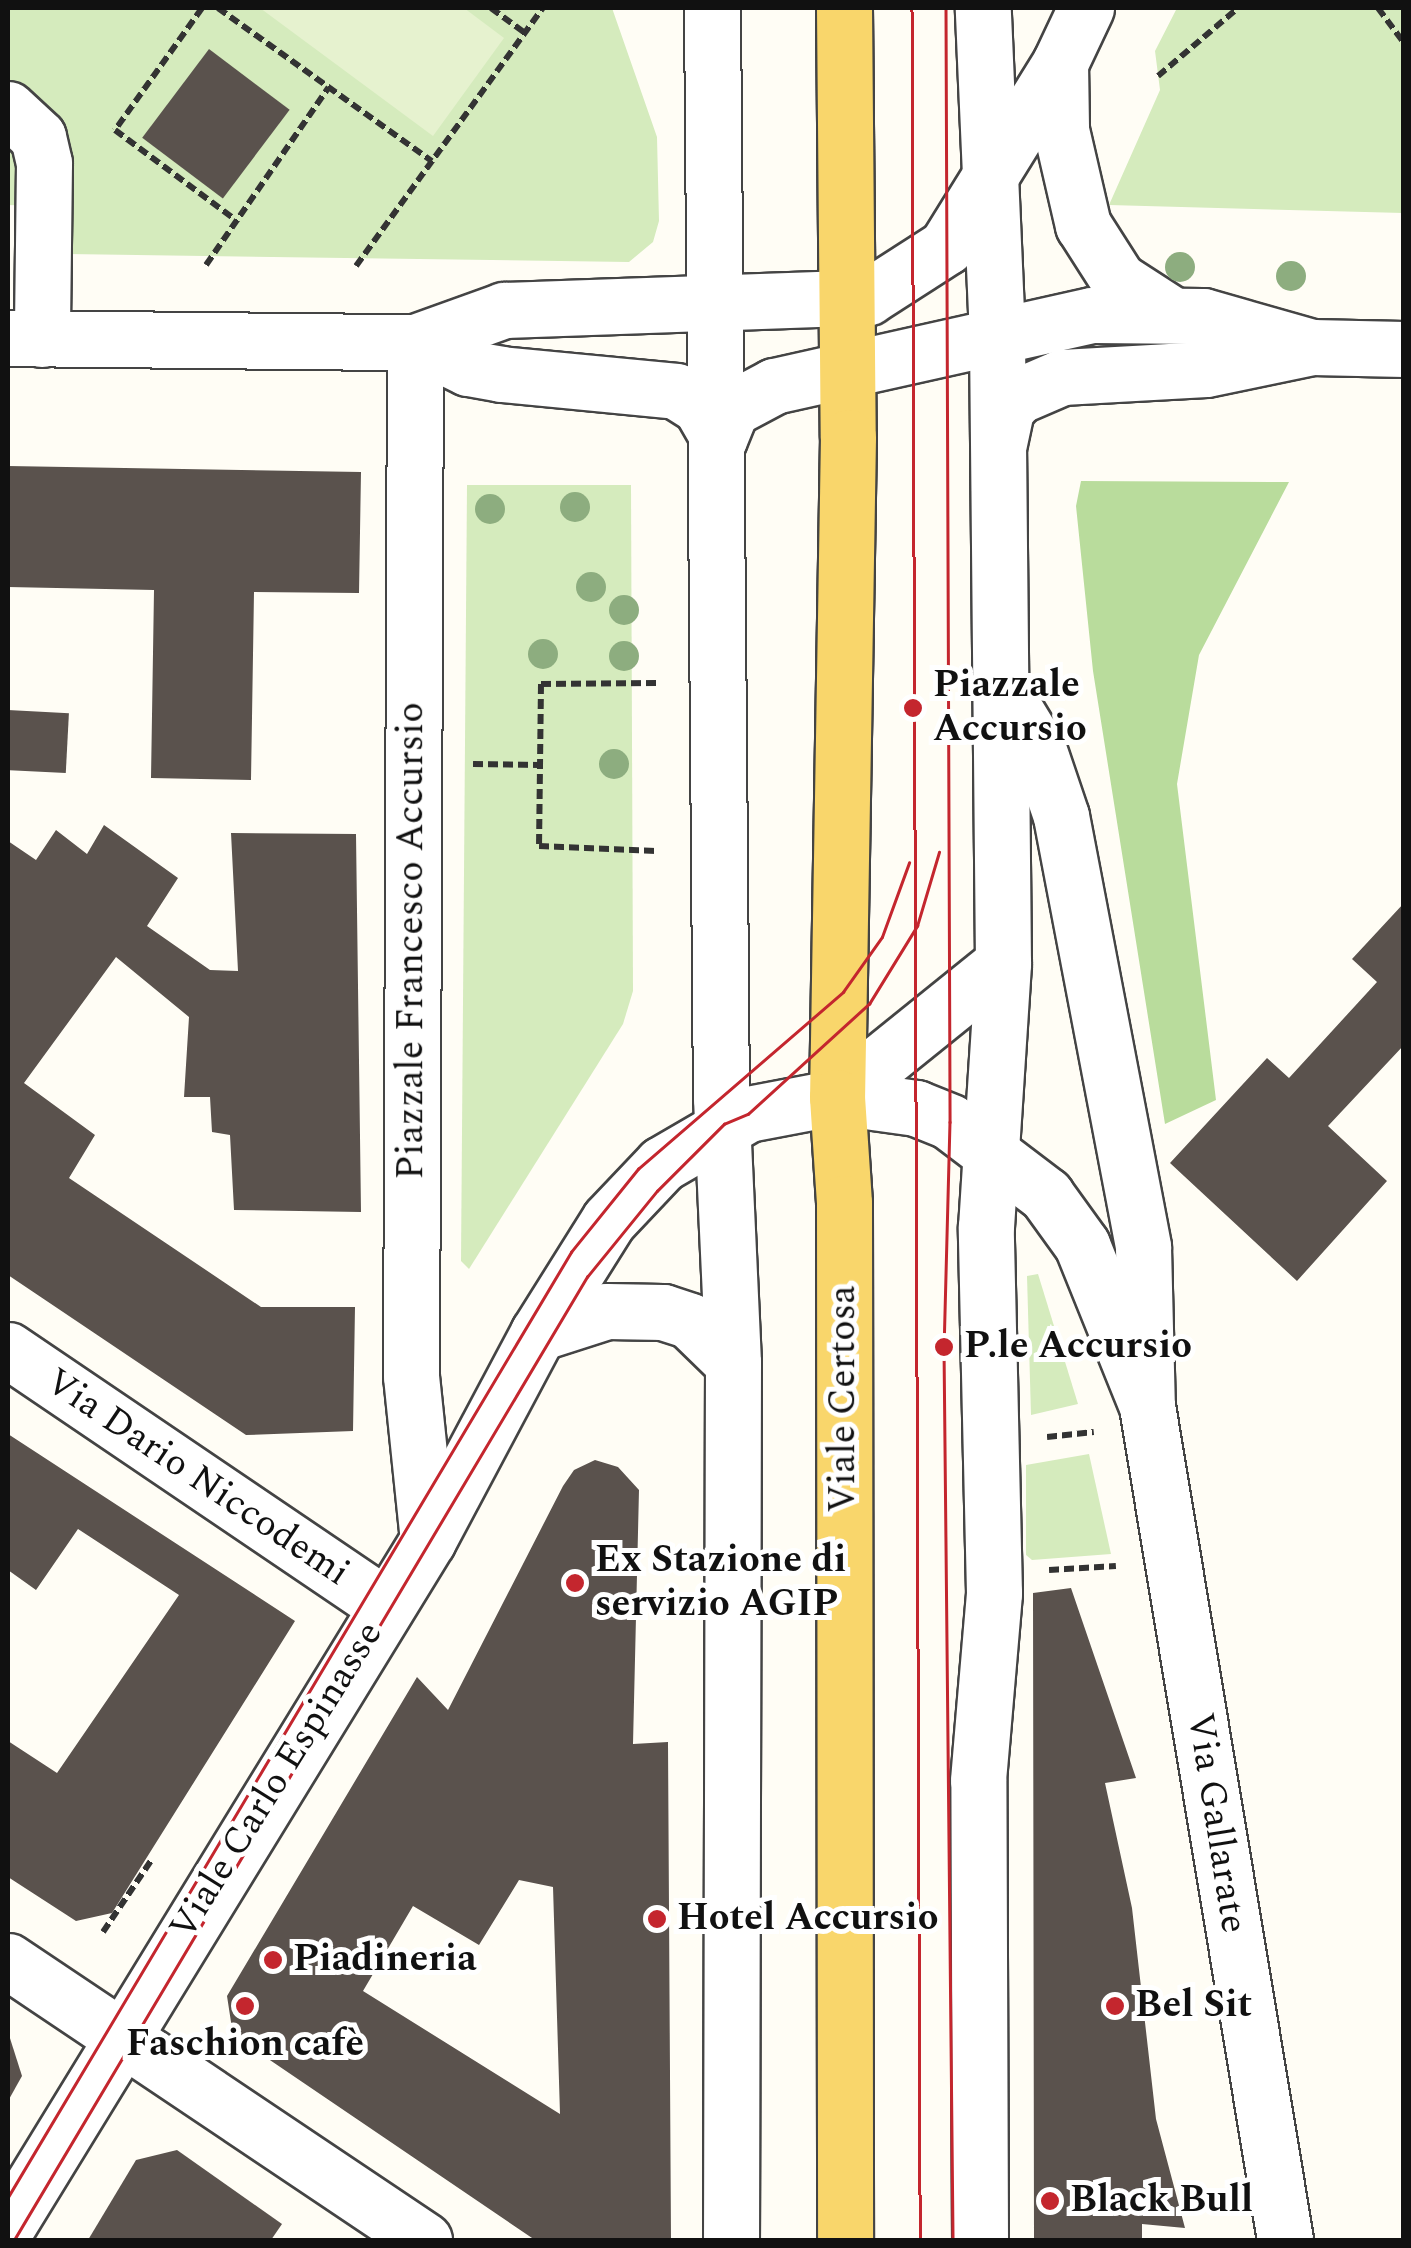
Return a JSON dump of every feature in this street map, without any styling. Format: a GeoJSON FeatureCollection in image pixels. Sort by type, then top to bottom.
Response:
{"type":"FeatureCollection","features":[{"type":"Feature","properties":{"kind":"main road"},"geometry":{"type":"LineString","coordinates":[[837,1097],[844,992],[844,8]]}},
{"type":"Feature","properties":{"kind":"main road","name":"Viale Certosa"},"geometry":{"type":"LineString","coordinates":[[837,1097],[844,1203],[845,2240]]}},
{"type":"Feature","properties":{"kind":"street"},"geometry":{"type":"LineString","coordinates":[[679,8],[710,88]]}},
{"type":"Feature","properties":{"kind":"street"},"geometry":{"type":"LineString","coordinates":[[712,8],[724,1124],[732,1363],[731,2240]]}},
{"type":"Feature","properties":{"kind":"street"},"geometry":{"type":"LineString","coordinates":[[980,2240],[978,1780],[994,1593],[986,1226],[1003,963],[997,334],[993,164],[982,8]]}},
{"type":"Feature","properties":{"kind":"street"},"geometry":{"type":"LineString","coordinates":[[8,109],[38,137],[44,163],[25,339],[415,342],[504,310],[717,306],[847,298],[883,291],[946,247],[993,164],[1060,64],[1086,8]]}},
{"type":"Feature","properties":{"kind":"street"},"geometry":{"type":"LineString","coordinates":[[1060,64],[1061,130],[1083,226],[1118,280],[1171,314]]}},
{"type":"Feature","properties":{"kind":"street"},"geometry":{"type":"LineString","coordinates":[[719,439],[731,409],[756,393],[1092,315],[1203,316],[1312,347]]}},
{"type":"Feature","properties":{"kind":"street"},"geometry":{"type":"LineString","coordinates":[[415,342],[468,368],[676,391],[700,406],[719,439]]}},
{"type":"Feature","properties":{"kind":"street","name":"Piazzale Francesco Accursio"},"geometry":{"type":"LineString","coordinates":[[415,342],[410,1376],[428,1540]]}},
{"type":"Feature","properties":{"kind":"street"},"geometry":{"type":"LineString","coordinates":[[999,443],[1006,409],[1052,380],[1206,369],[1312,347],[1404,349]]}},
{"type":"Feature","properties":{"kind":"street"},"geometry":{"type":"LineString","coordinates":[[1002,689],[1038,748],[1062,816],[1143,1247],[1147,1406]]}},
{"type":"Feature","properties":{"kind":"street"},"geometry":{"type":"LineString","coordinates":[[837,1097],[1003,963]]}},
{"type":"Feature","properties":{"kind":"street"},"geometry":{"type":"LineString","coordinates":[[724,1124],[748,1114],[837,1097],[916,1108],[950,1122],[1046,1195],[1082,1245],[1147,1406]]}},
{"type":"Feature","properties":{"kind":"street","name":"Viale Carlo Espinasse"},"geometry":{"type":"LineString","coordinates":[[8,2225],[120,2036],[428,1540],[538,1333],[609,1220],[662,1164],[724,1124]]}},
{"type":"Feature","properties":{"kind":"street"},"geometry":{"type":"LineString","coordinates":[[538,1333],[607,1312],[664,1312],[690,1322],[732,1363]]}},
{"type":"Feature","properties":{"kind":"street","name":"Via Dario Niccodemi"},"geometry":{"type":"LineString","coordinates":[[8,1350],[386,1606]]}},
{"type":"Feature","properties":{"kind":"street","name":"Via Gallarate"},"geometry":{"type":"LineString","coordinates":[[1147,1406],[1285,2240]]}},
{"type":"Feature","properties":{"kind":"street"},"geometry":{"type":"LineString","coordinates":[[8,1960],[424,2240]]}},
{"type":"Feature","properties":{"kind":"path"},"geometry":{"type":"LineString","coordinates":[[202,8],[115,130],[239,221],[206,264]]}},
{"type":"Feature","properties":{"kind":"path"},"geometry":{"type":"LineString","coordinates":[[218,8],[432,161]]}},
{"type":"Feature","properties":{"kind":"path"},"geometry":{"type":"LineString","coordinates":[[491,8],[525,33]]}},
{"type":"Feature","properties":{"kind":"path"},"geometry":{"type":"LineString","coordinates":[[356,266],[543,8]]}},
{"type":"Feature","properties":{"kind":"path"},"geometry":{"type":"LineString","coordinates":[[1158,76],[1238,8]]}},
{"type":"Feature","properties":{"kind":"path"},"geometry":{"type":"LineString","coordinates":[[1378,8],[1404,43]]}},
{"type":"Feature","properties":{"kind":"path"},"geometry":{"type":"LineString","coordinates":[[234,218],[329,87]]}},
{"type":"Feature","properties":{"kind":"path"},"geometry":{"type":"LineString","coordinates":[[656,683],[541,684],[539,765],[539,846],[656,851]]}},
{"type":"Feature","properties":{"kind":"path"},"geometry":{"type":"LineString","coordinates":[[457,764],[539,765]]}},
{"type":"Feature","properties":{"kind":"path"},"geometry":{"type":"LineString","coordinates":[[1040,1437],[1098,1432]]}},
{"type":"Feature","properties":{"kind":"path"},"geometry":{"type":"LineString","coordinates":[[1036,1571],[1124,1566]]}},
{"type":"Feature","properties":{"kind":"path"},"geometry":{"type":"LineString","coordinates":[[103,1932],[152,1859]]}},
{"type":"Feature","properties":{"kind":"green space"},"geometry":{"type":"Polygon","coordinates":[[[8,8],[612,8],[657,137],[659,221],[653,242],[629,262],[67,254],[69,207],[8,205],[8,8]]]}},
{"type":"Feature","properties":{"kind":"green space"},"geometry":{"type":"Polygon","coordinates":[[[260,8],[464,8],[504,38],[433,136],[260,8]]]}},
{"type":"Feature","properties":{"kind":"green space"},"geometry":{"type":"Polygon","coordinates":[[[1177,8],[1403,8],[1403,213],[1109,205],[1160,90],[1155,51],[1177,8]]]}},
{"type":"Feature","properties":{"kind":"green space"},"geometry":{"type":"Polygon","coordinates":[[[1081,481],[1289,482],[1199,655],[1177,784],[1216,1100],[1165,1124],[1093,671],[1076,506],[1081,481]]]}},
{"type":"Feature","properties":{"kind":"green space"},"geometry":{"type":"Polygon","coordinates":[[[467,485],[631,485],[633,991],[623,1024],[469,1269],[461,1261],[467,485]]]}},
{"type":"Feature","properties":{"kind":"green space"},"geometry":{"type":"Polygon","coordinates":[[[1038,1274],[1078,1404],[1031,1415],[1027,1276],[1038,1274]]]}},
{"type":"Feature","properties":{"kind":"green space"},"geometry":{"type":"Polygon","coordinates":[[[1089,1454],[1111,1554],[1032,1560],[1026,1555],[1026,1465],[1089,1454]]]}},
{"type":"Feature","properties":{"kind":"building"},"geometry":{"type":"Polygon","coordinates":[[[209,49],[290,110],[223,198],[142,138],[209,49]]]}},
{"type":"Feature","properties":{"kind":"building"},"geometry":{"type":"Polygon","coordinates":[[[8,466],[361,472],[359,593],[254,592],[251,780],[151,778],[154,590],[8,587],[8,466]]]}},
{"type":"Feature","properties":{"kind":"building"},"geometry":{"type":"Polygon","coordinates":[[[8,710],[69,713],[66,773],[8,770],[8,710]]]}},
{"type":"Feature","properties":{"kind":"building"},"geometry":{"type":"Polygon","coordinates":[[[104,825],[178,878],[147,926],[210,970],[238,971],[231,833],[356,834],[361,1212],[234,1210],[230,1135],[212,1132],[210,1097],[184,1097],[189,1017],[116,957],[24,1083],[95,1135],[69,1178],[261,1307],[355,1307],[353,1431],[246,1435],[8,1275],[8,841],[36,860],[56,830],[87,854],[104,825]]]}},
{"type":"Feature","properties":{"kind":"building"},"geometry":{"type":"Polygon","coordinates":[[[1404,903],[1404,1045],[1328,1126],[1387,1181],[1297,1281],[1170,1163],[1267,1058],[1289,1078],[1377,982],[1352,959],[1404,903]]]}},
{"type":"Feature","properties":{"kind":"building"},"geometry":{"type":"Polygon","coordinates":[[[8,1434],[295,1621],[112,1913],[76,1921],[8,1877],[8,1741],[57,1773],[179,1595],[78,1529],[36,1590],[8,1570],[8,1434]]]}},
{"type":"Feature","properties":{"kind":"building"},"geometry":{"type":"Polygon","coordinates":[[[595,1460],[618,1467],[639,1490],[633,1744],[668,1742],[671,2240],[535,2240],[233,2035],[227,1996],[417,1677],[448,1710],[574,1470],[595,1460]],[[519,1880],[479,1945],[413,1906],[363,1991],[560,2114],[553,1887],[519,1880]]]}},
{"type":"Feature","properties":{"kind":"building"},"geometry":{"type":"Polygon","coordinates":[[[1071,1588],[1136,1778],[1105,1783],[1132,1908],[1156,2119],[1185,2228],[1142,2224],[1142,2240],[1034,2240],[1033,1593],[1071,1588]]]}},
{"type":"Feature","properties":{"kind":"building"},"geometry":{"type":"Polygon","coordinates":[[[8,2032],[22,2076],[8,2101],[8,2032]]]}},
{"type":"Feature","properties":{"kind":"building"},"geometry":{"type":"Polygon","coordinates":[[[177,2150],[282,2224],[271,2240],[88,2240],[136,2160],[177,2150]]]}},
{"type":"Feature","properties":{"kind":"tram line"},"geometry":{"type":"LineString","coordinates":[[912,8],[920,2240]]}},
{"type":"Feature","properties":{"kind":"tram line"},"geometry":{"type":"LineString","coordinates":[[946,8],[950,1122],[944,1347],[953,2240]]}},
{"type":"Feature","properties":{"kind":"tram line"},"geometry":{"type":"LineString","coordinates":[[14,2240],[587,1277],[657,1191],[724,1124],[748,1114],[869,1004],[917,926],[939,852]]}},
{"type":"Feature","properties":{"kind":"tram line"},"geometry":{"type":"LineString","coordinates":[[8,2197],[571,1252],[638,1169],[843,992],[882,937],[909,863]]}},
{"type":"Feature","properties":{"kind":"place","name":"Piazzale Accursio"},"geometry":{"type":"Point","coordinates":[913,708]}},
{"type":"Feature","properties":{"kind":"place","name":"P.le Accursio"},"geometry":{"type":"Point","coordinates":[944,1347]}},
{"type":"Feature","properties":{"kind":"place","name":"Ex Stazione di servizio AGIP"},"geometry":{"type":"Point","coordinates":[575,1583]}},
{"type":"Feature","properties":{"kind":"place","name":"Hotel Accursio"},"geometry":{"type":"Point","coordinates":[657,1919]}},
{"type":"Feature","properties":{"kind":"place","name":"Piadineria"},"geometry":{"type":"Point","coordinates":[273,1960]}},
{"type":"Feature","properties":{"kind":"place","name":"Faschion cafè"},"geometry":{"type":"Point","coordinates":[245,2006]}},
{"type":"Feature","properties":{"kind":"place","name":"Bel Sit"},"geometry":{"type":"Point","coordinates":[1115,2006]}},
{"type":"Feature","properties":{"kind":"place","name":"Black Bull"},"geometry":{"type":"Point","coordinates":[1050,2201]}}]}
